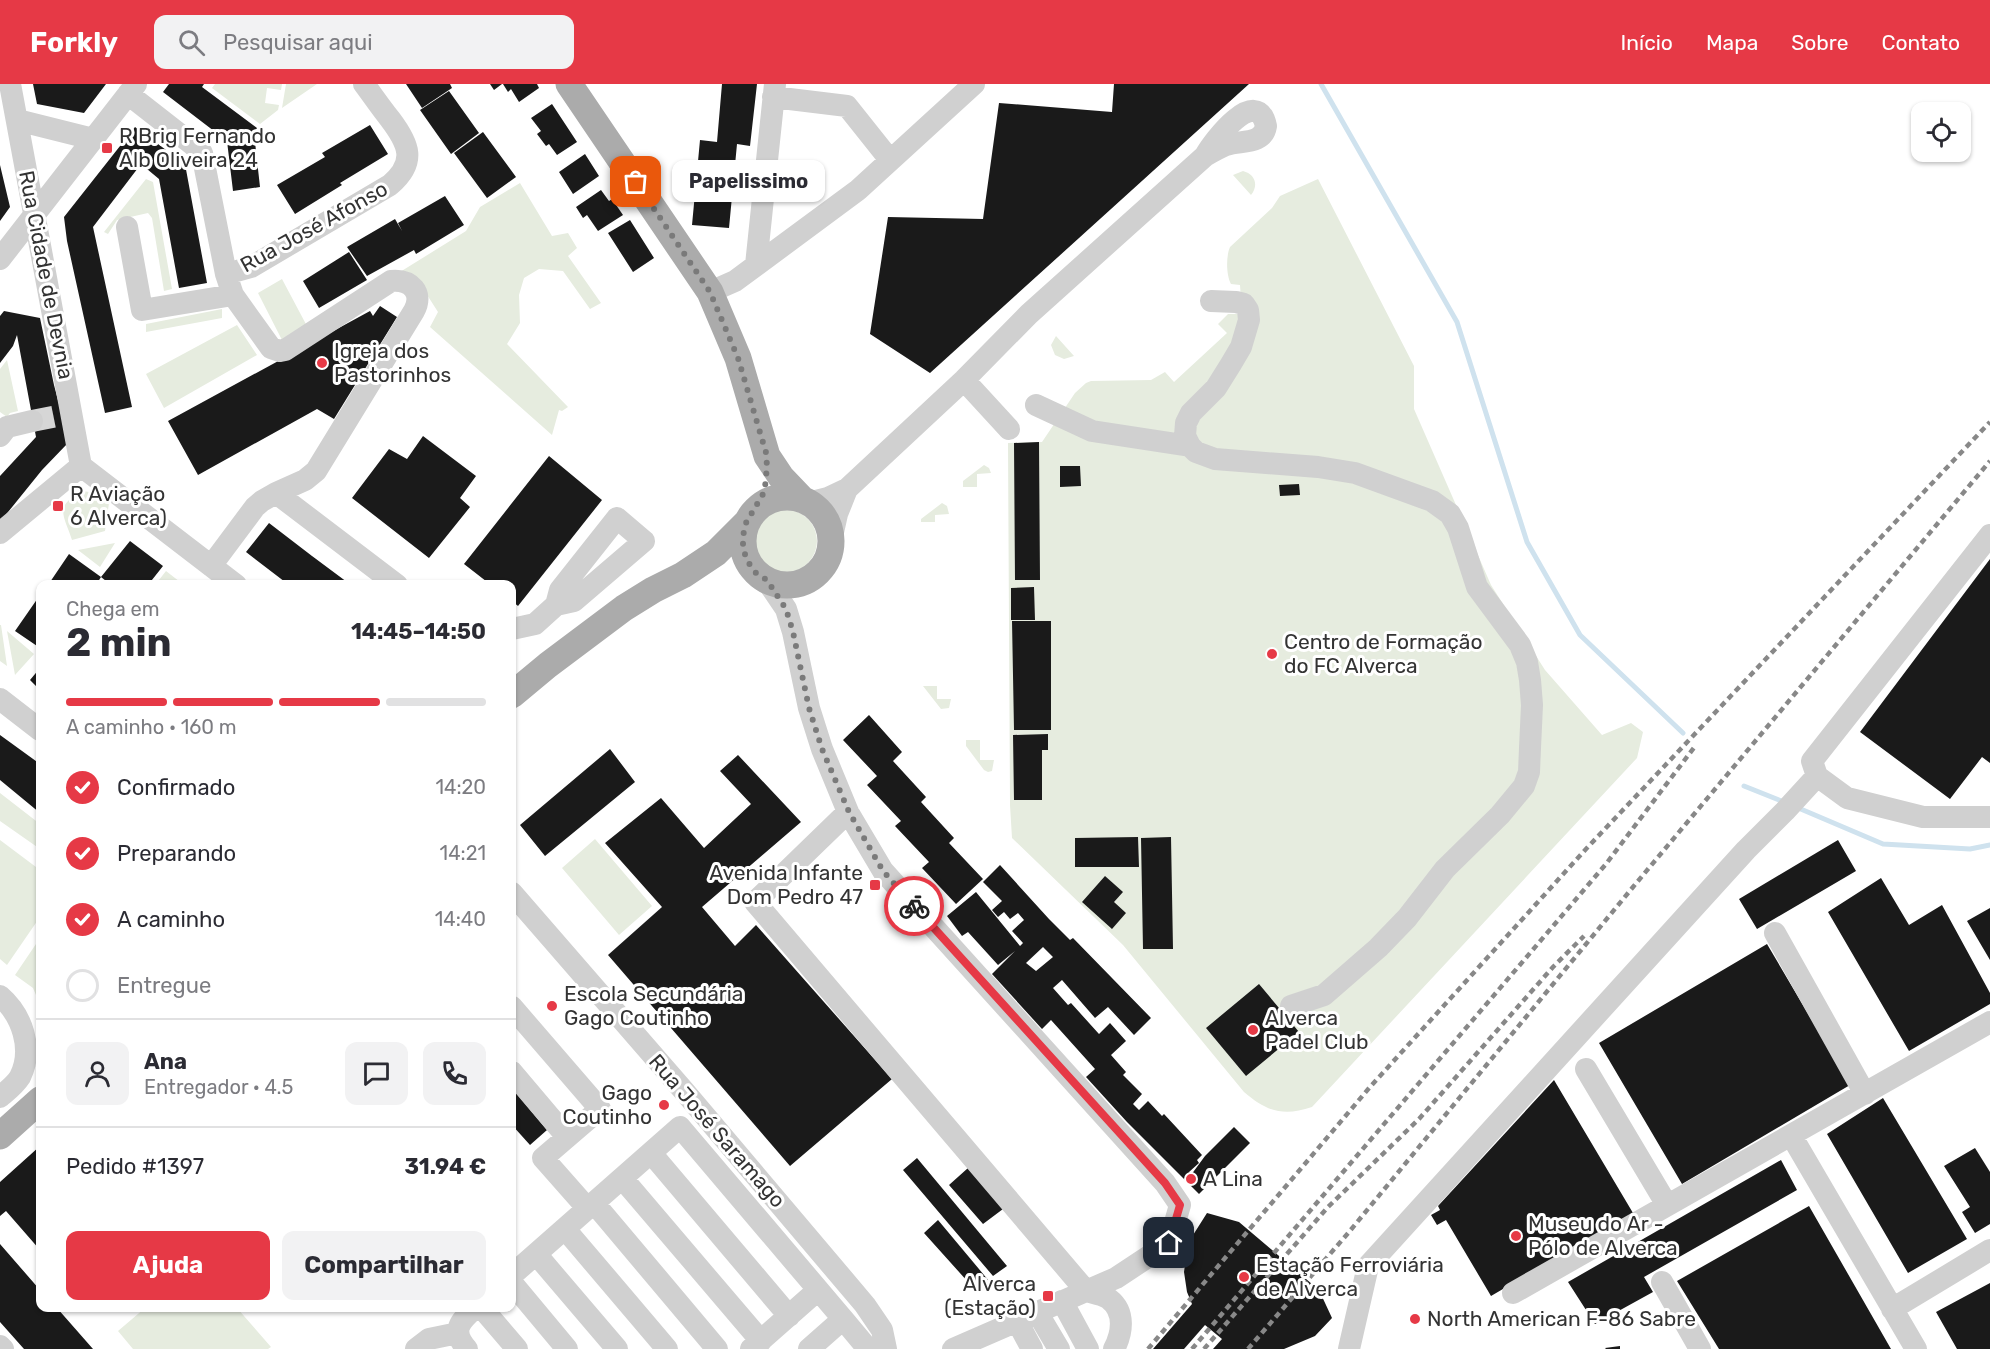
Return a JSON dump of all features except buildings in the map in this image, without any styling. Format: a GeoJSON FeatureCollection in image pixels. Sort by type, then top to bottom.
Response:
{"type":"FeatureCollection","features":[{"type":"Feature","properties":{"kind":"main road"},"geometry":{"type":"LineString","coordinates":[[569,84],[710,292],[738,358],[767,456],[786,483],[824,517],[829,529],[831,541],[826,559],[815,574],[792,585],[779,584],[735,568],[683,575]]}},
{"type":"Feature","properties":{"kind":"main road"},"geometry":{"type":"LineString","coordinates":[[762,577],[748,562],[743,549],[743,536],[750,517],[763,494],[767,456]]}},
{"type":"Feature","properties":{"kind":"main road"},"geometry":{"type":"LineString","coordinates":[[516,692],[624,608],[683,575],[729,542],[764,503],[776,498],[790,497],[806,501]]}},
{"type":"Feature","properties":{"kind":"main road"},"geometry":{"type":"LineString","coordinates":[[0,1136],[36,1104]]}},
{"type":"Feature","properties":{"kind":"street","name":"Rua Cidade de Devnia"},"geometry":{"type":"LineString","coordinates":[[10,84],[35,214],[67,415],[81,466]]}},
{"type":"Feature","properties":{"kind":"street","name":"Rua José Afonso"},"geometry":{"type":"LineString","coordinates":[[127,227],[142,310],[230,285],[251,267],[390,185],[404,170],[407,160],[406,142],[364,84]]}},
{"type":"Feature","properties":{"kind":"street"},"geometry":{"type":"LineString","coordinates":[[710,292],[735,281],[858,190],[974,84]]}},
{"type":"Feature","properties":{"kind":"street"},"geometry":{"type":"LineString","coordinates":[[0,259],[132,89],[202,153],[230,285],[271,348],[285,350],[391,281],[405,282],[412,287],[426,310],[425,318],[396,367]]}},
{"type":"Feature","properties":{"kind":"street"},"geometry":{"type":"LineString","coordinates":[[756,265],[774,90],[847,106],[890,160]]}},
{"type":"Feature","properties":{"kind":"street"},"geometry":{"type":"LineString","coordinates":[[17,120],[93,139]]}},
{"type":"Feature","properties":{"kind":"street"},"geometry":{"type":"LineString","coordinates":[[806,501],[828,498],[847,489],[964,380],[1029,314],[1205,156]]}},
{"type":"Feature","properties":{"kind":"street"},"geometry":{"type":"LineString","coordinates":[[211,566],[255,507],[276,493],[305,480],[316,471],[414,311],[418,304],[418,296]]}},
{"type":"Feature","properties":{"kind":"street"},"geometry":{"type":"LineString","coordinates":[[1211,301],[1244,304],[1248,310],[1249,320],[1241,347],[1231,364],[1216,388],[1191,413],[1186,423],[1185,436],[1190,446],[1196,452],[1215,459],[1318,467],[1355,473],[1432,501],[1450,514],[1458,528],[1477,587],[1511,632],[1527,662],[1532,705],[1529,772],[1524,786],[1500,815],[1445,869],[1407,918],[1378,948],[1324,995],[1291,1006]]}},
{"type":"Feature","properties":{"kind":"street"},"geometry":{"type":"LineString","coordinates":[[964,380],[1009,429]]}},
{"type":"Feature","properties":{"kind":"street"},"geometry":{"type":"LineString","coordinates":[[1036,405],[1092,430],[1190,446]]}},
{"type":"Feature","properties":{"kind":"street"},"geometry":{"type":"LineString","coordinates":[[0,436],[7,428],[32,422]]}},
{"type":"Feature","properties":{"kind":"street"},"geometry":{"type":"LineString","coordinates":[[0,533],[81,466],[229,580]]}},
{"type":"Feature","properties":{"kind":"street"},"geometry":{"type":"LineString","coordinates":[[831,541],[837,514],[847,489]]}},
{"type":"Feature","properties":{"kind":"street"},"geometry":{"type":"LineString","coordinates":[[276,493],[390,580]]}},
{"type":"Feature","properties":{"kind":"street"},"geometry":{"type":"LineString","coordinates":[[1990,535],[1812,761],[1816,776],[1847,798],[1923,817],[1990,817]]}},
{"type":"Feature","properties":{"kind":"street"},"geometry":{"type":"LineString","coordinates":[[762,577],[786,609],[809,708],[822,749],[849,812],[883,871],[1165,1183],[1180,1205],[1169,1243],[1116,1278],[1017,1321],[996,1341],[960,1348]]}},
{"type":"Feature","properties":{"kind":"street"},"geometry":{"type":"LineString","coordinates":[[516,628],[535,624],[556,605]]}},
{"type":"Feature","properties":{"kind":"street"},"geometry":{"type":"LineString","coordinates":[[0,699],[36,727]]}},
{"type":"Feature","properties":{"kind":"street"},"geometry":{"type":"LineString","coordinates":[[1349,1349],[1368,1266],[1816,776]]}},
{"type":"Feature","properties":{"kind":"street"},"geometry":{"type":"LineString","coordinates":[[849,812],[755,902],[1086,1291],[1109,1299],[1117,1308],[1122,1326],[1121,1335],[1114,1349]]}},
{"type":"Feature","properties":{"kind":"street","name":"Rua José Saramago"},"geometry":{"type":"LineString","coordinates":[[516,898],[865,1305],[882,1330],[886,1349]]}},
{"type":"Feature","properties":{"kind":"street"},"geometry":{"type":"LineString","coordinates":[[1775,933],[1865,1094]]}},
{"type":"Feature","properties":{"kind":"street"},"geometry":{"type":"LineString","coordinates":[[0,996],[17,1016],[25,1046],[19,1078],[0,1097]]}},
{"type":"Feature","properties":{"kind":"street"},"geometry":{"type":"LineString","coordinates":[[516,1014],[600,1109],[543,1158],[591,1206],[717,1349]]}},
{"type":"Feature","properties":{"kind":"street"},"geometry":{"type":"LineString","coordinates":[[1513,1293],[1990,1022]]}},
{"type":"Feature","properties":{"kind":"street"},"geometry":{"type":"LineString","coordinates":[[1586,1068],[1667,1205]]}},
{"type":"Feature","properties":{"kind":"street"},"geometry":{"type":"LineString","coordinates":[[516,1077],[567,1137]]}},
{"type":"Feature","properties":{"kind":"street"},"geometry":{"type":"LineString","coordinates":[[516,1272],[680,1127],[868,1349]]}},
{"type":"Feature","properties":{"kind":"street"},"geometry":{"type":"LineString","coordinates":[[1791,1136],[1916,1349]]}},
{"type":"Feature","properties":{"kind":"street"},"geometry":{"type":"LineString","coordinates":[[651,1153],[789,1316]]}},
{"type":"Feature","properties":{"kind":"street"},"geometry":{"type":"LineString","coordinates":[[622,1178],[756,1345],[818,1290]]}},
{"type":"Feature","properties":{"kind":"street"},"geometry":{"type":"LineString","coordinates":[[565,1228],[667,1349]]}},
{"type":"Feature","properties":{"kind":"street"},"geometry":{"type":"LineString","coordinates":[[1892,1309],[1990,1250]]}},
{"type":"Feature","properties":{"kind":"street"},"geometry":{"type":"LineString","coordinates":[[536,1254],[617,1349]]}},
{"type":"Feature","properties":{"kind":"street"},"geometry":{"type":"LineString","coordinates":[[1662,1282],[1700,1349]]}},
{"type":"Feature","properties":{"kind":"street"},"geometry":{"type":"LineString","coordinates":[[516,1288],[567,1349]]}},
{"type":"Feature","properties":{"kind":"street"},"geometry":{"type":"LineString","coordinates":[[1062,1301],[1088,1349]]}},
{"type":"Feature","properties":{"kind":"street"},"geometry":{"type":"LineString","coordinates":[[416,1349],[429,1340],[462,1341],[461,1322],[471,1312]]}},
{"type":"Feature","properties":{"kind":"street"},"geometry":{"type":"LineString","coordinates":[[485,1312],[517,1349]]}},
{"type":"Feature","properties":{"kind":"street"},"geometry":{"type":"LineString","coordinates":[[1038,1312],[1059,1349]]}},
{"type":"Feature","properties":{"kind":"street"},"geometry":{"type":"LineString","coordinates":[[809,1349],[843,1319]]}},
{"type":"Feature","properties":{"kind":"street"},"geometry":{"type":"LineString","coordinates":[[1017,1321],[1032,1349]]}},
{"type":"Feature","properties":{"kind":"shaded area"},"geometry":{"type":"Polygon","coordinates":[[[215,84],[282,84],[281,90],[267,88],[265,103],[279,105],[278,110],[260,124],[212,88],[215,84]]]}},
{"type":"Feature","properties":{"kind":"shaded area"},"geometry":{"type":"Polygon","coordinates":[[[286,84],[317,84],[282,108],[286,84]]]}},
{"type":"Feature","properties":{"kind":"shaded area"},"geometry":{"type":"Polygon","coordinates":[[[1243,171],[1254,180],[1255,187],[1251,195],[1233,175],[1243,171]]]}},
{"type":"Feature","properties":{"kind":"shaded area"},"geometry":{"type":"Polygon","coordinates":[[[146,179],[153,182],[172,289],[164,291],[152,218],[148,213],[117,220],[108,234],[104,232],[146,179]]]}},
{"type":"Feature","properties":{"kind":"shaded area","name":"Centro de Formação do FC Alverca"},"geometry":{"type":"Polygon","coordinates":[[[1318,179],[1414,366],[1414,409],[1491,585],[1545,670],[1602,735],[1631,723],[1643,732],[1637,758],[1312,1107],[1284,1112],[1260,1104],[1244,1092],[1123,945],[1012,838],[1008,443],[1042,442],[1075,393],[1091,381],[1151,380],[1165,372],[1174,382],[1227,333],[1218,324],[1228,314],[1242,314],[1240,285],[1231,284],[1228,276],[1227,260],[1230,247],[1272,208],[1280,196],[1318,179]]]}},
{"type":"Feature","properties":{"kind":"shaded area"},"geometry":{"type":"Polygon","coordinates":[[[520,183],[552,236],[568,233],[577,248],[568,256],[601,303],[590,309],[563,271],[539,269],[524,278],[519,295],[520,323],[507,344],[568,407],[562,411],[559,410],[552,435],[430,327],[438,312],[422,287],[400,272],[466,231],[480,207],[520,183]]]}},
{"type":"Feature","properties":{"kind":"shaded area"},"geometry":{"type":"Polygon","coordinates":[[[282,279],[308,328],[283,342],[258,293],[282,279]]]}},
{"type":"Feature","properties":{"kind":"shaded area"},"geometry":{"type":"Polygon","coordinates":[[[222,309],[222,318],[146,332],[146,324],[222,309]]]}},
{"type":"Feature","properties":{"kind":"shaded area"},"geometry":{"type":"Polygon","coordinates":[[[237,325],[257,355],[164,408],[146,374],[237,325]]]}},
{"type":"Feature","properties":{"kind":"shaded area"},"geometry":{"type":"Polygon","coordinates":[[[1056,336],[1074,356],[1064,359],[1055,355],[1051,345],[1056,336]]]}},
{"type":"Feature","properties":{"kind":"shaded area"},"geometry":{"type":"Polygon","coordinates":[[[7,360],[18,411],[10,413],[7,417],[0,412],[0,369],[7,360]]]}},
{"type":"Feature","properties":{"kind":"shaded area"},"geometry":{"type":"Polygon","coordinates":[[[984,465],[991,473],[977,474],[977,487],[963,487],[963,481],[984,465]]]}},
{"type":"Feature","properties":{"kind":"shaded area"},"geometry":{"type":"Polygon","coordinates":[[[83,491],[95,493],[109,503],[105,531],[72,540],[64,517],[64,507],[68,501],[83,491]]]}},
{"type":"Feature","properties":{"kind":"shaded area"},"geometry":{"type":"Polygon","coordinates":[[[942,503],[947,506],[949,514],[935,515],[935,522],[921,522],[921,519],[942,503]]]}},
{"type":"Feature","properties":{"kind":"shaded area"},"geometry":{"type":"Polygon","coordinates":[[[780,510],[792,510],[808,519],[815,529],[817,541],[815,553],[808,563],[792,572],[780,572],[769,567],[760,558],[755,547],[755,535],[760,524],[769,515],[780,510]]]}},
{"type":"Feature","properties":{"kind":"shaded area"},"geometry":{"type":"Polygon","coordinates":[[[115,543],[100,567],[78,550],[115,543]]]}},
{"type":"Feature","properties":{"kind":"shaded area"},"geometry":{"type":"Polygon","coordinates":[[[166,571],[178,580],[159,580],[166,571]]]}},
{"type":"Feature","properties":{"kind":"shaded area"},"geometry":{"type":"Polygon","coordinates":[[[1,625],[7,666],[0,661],[1,625]]]}},
{"type":"Feature","properties":{"kind":"shaded area"},"geometry":{"type":"Polygon","coordinates":[[[7,631],[34,654],[15,675],[7,631]]]}},
{"type":"Feature","properties":{"kind":"shaded area"},"geometry":{"type":"Polygon","coordinates":[[[923,686],[937,686],[937,699],[951,699],[949,708],[941,709],[923,686]]]}},
{"type":"Feature","properties":{"kind":"shaded area"},"geometry":{"type":"Polygon","coordinates":[[[966,740],[980,740],[980,760],[994,760],[992,771],[984,770],[966,746],[966,740]]]}},
{"type":"Feature","properties":{"kind":"shaded area"},"geometry":{"type":"Polygon","coordinates":[[[0,793],[36,821],[36,846],[0,821],[0,793]]]}},
{"type":"Feature","properties":{"kind":"shaded area"},"geometry":{"type":"Polygon","coordinates":[[[595,839],[652,906],[619,935],[562,868],[595,839]]]}},
{"type":"Feature","properties":{"kind":"shaded area"},"geometry":{"type":"Polygon","coordinates":[[[0,840],[36,867],[36,923],[7,965],[0,959],[0,840]]]}},
{"type":"Feature","properties":{"kind":"shaded area"},"geometry":{"type":"Polygon","coordinates":[[[36,944],[36,995],[33,988],[15,975],[36,944]]]}},
{"type":"Feature","properties":{"kind":"shaded area"},"geometry":{"type":"Polygon","coordinates":[[[140,1312],[240,1312],[271,1347],[268,1349],[133,1349],[118,1331],[140,1312]]]}},
{"type":"Feature","properties":{"kind":"waterway"},"geometry":{"type":"LineString","coordinates":[[1321,84],[1457,322],[1527,542],[1580,635],[1683,733]]}},
{"type":"Feature","properties":{"kind":"waterway"},"geometry":{"type":"LineString","coordinates":[[1744,786],[1784,802]]}},
{"type":"Feature","properties":{"kind":"waterway"},"geometry":{"type":"LineString","coordinates":[[1796,807],[1883,844],[1970,849],[1990,845]]}},
{"type":"Feature","properties":{"kind":"tunnel"},"geometry":{"type":"LineString","coordinates":[[32,421],[62,415]]}},
{"type":"Feature","properties":{"kind":"railway"},"geometry":{"type":"LineString","coordinates":[[1148,1349],[1370,1087],[1586,849],[1990,422]]}},
{"type":"Feature","properties":{"kind":"railway"},"geometry":{"type":"LineString","coordinates":[[1248,1349],[1349,1232],[1633,887],[1990,461]]}},
{"type":"Feature","properties":{"kind":"railway"},"geometry":{"type":"LineString","coordinates":[[1192,1349],[1606,864],[1696,745]]}},
{"type":"Feature","properties":{"kind":"railway"},"geometry":{"type":"LineString","coordinates":[[1204,1349],[1328,1207],[1419,1119],[1553,967],[1584,936]]}},
{"type":"Feature","properties":{"kind":"way so far"},"geometry":{"type":"LineString","coordinates":[[636,182],[710,292],[738,358],[767,456],[763,494],[746,523],[743,549],[748,562],[756,573],[767,580],[786,609],[809,708],[822,749],[849,812],[883,871],[914,906]]}},
{"type":"Feature","properties":{"kind":"place","name":"R Brig Fernando Alb Oliveira 24"},"geometry":{"type":"Point","coordinates":[107,148]}},
{"type":"Feature","properties":{"kind":"place","name":"Papelissimo"},"geometry":{"type":"Point","coordinates":[636,182]}},
{"type":"Feature","properties":{"kind":"place","name":"Igreja dos Pastorinhos"},"geometry":{"type":"Point","coordinates":[322,363]}},
{"type":"Feature","properties":{"kind":"place","name":"R Aviação 6 Alverca)"},"geometry":{"type":"Point","coordinates":[58,506]}},
{"type":"Feature","properties":{"kind":"place","name":"Centro de Formação do FC Alverca"},"geometry":{"type":"Point","coordinates":[1272,654]}},
{"type":"Feature","properties":{"kind":"place","name":"Avenida Infante Dom Pedro 47"},"geometry":{"type":"Point","coordinates":[875,885]}},
{"type":"Feature","properties":{"kind":"place","name":"Escola Secundária Gago Coutinho"},"geometry":{"type":"Point","coordinates":[552,1006]}},
{"type":"Feature","properties":{"kind":"place","name":"Alverca Padel Club"},"geometry":{"type":"Point","coordinates":[1253,1030]}},
{"type":"Feature","properties":{"kind":"place","name":"Gago Coutinho"},"geometry":{"type":"Point","coordinates":[664,1105]}},
{"type":"Feature","properties":{"kind":"place","name":"A Lina"},"geometry":{"type":"Point","coordinates":[1191,1179]}},
{"type":"Feature","properties":{"kind":"place","name":"Museu do Ar - Pólo de Alverca"},"geometry":{"type":"Point","coordinates":[1516,1236]}},
{"type":"Feature","properties":{"kind":"place","name":"Estação Ferroviária de Alverca"},"geometry":{"type":"Point","coordinates":[1244,1277]}},
{"type":"Feature","properties":{"kind":"place","name":"Alverca (Estação)"},"geometry":{"type":"Point","coordinates":[1048,1296]}},
{"type":"Feature","properties":{"kind":"place","name":"North American F-86 Sabre"},"geometry":{"type":"Point","coordinates":[1415,1319]}},
{"type":"Feature","properties":{"kind":"route"},"geometry":{"type":"LineString","coordinates":[[914,906],[1165,1183],[1180,1205],[1169,1243]]}}]}
